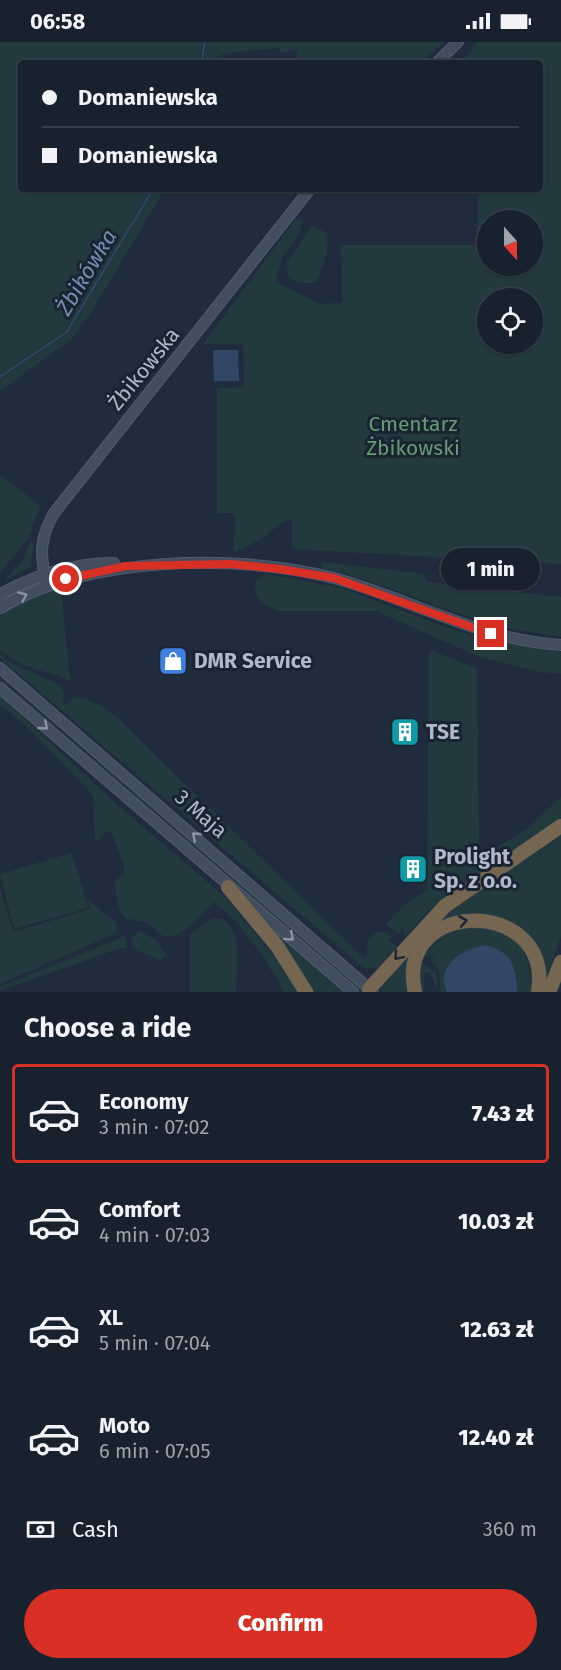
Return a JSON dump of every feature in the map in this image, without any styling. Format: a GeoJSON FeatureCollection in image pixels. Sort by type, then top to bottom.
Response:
{"type":"FeatureCollection","features":[{"type":"Feature","properties":{"kind":"highway"},"geometry":{"type":"LineString","coordinates":[[371,991],[445,906],[561,826]]}},
{"type":"Feature","properties":{"kind":"highway"},"geometry":{"type":"LineString","coordinates":[[228,887],[277,946],[306,992]]}},
{"type":"Feature","properties":{"kind":"highway"},"geometry":{"type":"LineString","coordinates":[[415,992],[416,962],[425,944],[447,925],[473,919],[503,925],[521,939],[536,964],[538,992]]}},
{"type":"Feature","properties":{"kind":"highway"},"geometry":{"type":"LineString","coordinates":[[549,992],[561,962]]}},
{"type":"Feature","properties":{"kind":"main road"},"geometry":{"type":"LineString","coordinates":[[439,60],[458,42]]}},
{"type":"Feature","properties":{"kind":"main road","name":"Żbikowska"},"geometry":{"type":"LineString","coordinates":[[46,586],[40,548],[42,537],[54,513],[308,192]]}},
{"type":"Feature","properties":{"kind":"main road"},"geometry":{"type":"LineString","coordinates":[[0,594],[44,573],[96,563],[126,566],[231,564],[313,574],[380,594],[482,632],[561,645]]}},
{"type":"Feature","properties":{"kind":"main road"},"geometry":{"type":"LineString","coordinates":[[0,608],[46,586],[126,566]]}},
{"type":"Feature","properties":{"kind":"main road","name":"3 Maja"},"geometry":{"type":"LineString","coordinates":[[0,668],[371,991]]}},
{"type":"Feature","properties":{"kind":"main road","name":"3 Maja"},"geometry":{"type":"LineString","coordinates":[[0,688],[352,992]]}},
{"type":"Feature","properties":{"kind":"green space"},"geometry":{"type":"Polygon","coordinates":[[[0,42],[203,42],[200,60],[18,60],[18,192],[149,192],[68,330],[0,376],[0,42]]]}},
{"type":"Feature","properties":{"kind":"green space"},"geometry":{"type":"Polygon","coordinates":[[[207,42],[445,42],[424,60],[297,60],[297,50],[280,53],[280,48],[227,53],[210,60],[203,60],[207,42]]]}},
{"type":"Feature","properties":{"kind":"green space","name":"Cmentarz Żbikowski"},"geometry":{"type":"Polygon","coordinates":[[[477,42],[561,42],[561,564],[292,549],[292,519],[243,549],[234,551],[235,519],[233,513],[217,513],[217,388],[244,387],[243,344],[203,344],[296,219],[302,220],[300,232],[282,257],[276,282],[320,304],[342,303],[341,245],[477,245],[477,276],[543,276],[543,210],[478,210],[478,192],[543,192],[543,60],[463,60],[477,42]]]}},
{"type":"Feature","properties":{"kind":"green space"},"geometry":{"type":"Polygon","coordinates":[[[152,192],[163,192],[94,308],[72,339],[0,391],[0,379],[69,332],[152,192]]]}},
{"type":"Feature","properties":{"kind":"green space"},"geometry":{"type":"Polygon","coordinates":[[[312,225],[325,232],[327,237],[325,258],[316,283],[298,283],[289,278],[286,264],[312,225]]]}},
{"type":"Feature","properties":{"kind":"green space"},"geometry":{"type":"Polygon","coordinates":[[[0,474],[40,506],[29,537],[0,573],[0,474]]]}},
{"type":"Feature","properties":{"kind":"green space"},"geometry":{"type":"Polygon","coordinates":[[[34,542],[31,567],[4,581],[22,561],[30,543],[34,542]]]}},
{"type":"Feature","properties":{"kind":"green space"},"geometry":{"type":"Polygon","coordinates":[[[322,562],[426,574],[424,578],[428,582],[561,597],[561,636],[529,632],[469,617],[354,576],[323,568],[320,565],[322,562]]]}},
{"type":"Feature","properties":{"kind":"green space"},"geometry":{"type":"Polygon","coordinates":[[[267,574],[342,588],[456,631],[561,652],[561,674],[541,672],[480,657],[376,611],[276,611],[261,602],[255,591],[256,581],[267,574]]]}},
{"type":"Feature","properties":{"kind":"green space"},"geometry":{"type":"Polygon","coordinates":[[[55,587],[61,590],[70,681],[17,662],[0,650],[0,612],[55,587]]]}},
{"type":"Feature","properties":{"kind":"green space"},"geometry":{"type":"Polygon","coordinates":[[[429,650],[477,668],[479,858],[527,829],[561,797],[561,817],[525,845],[452,890],[405,936],[402,926],[400,934],[386,924],[407,903],[427,890],[429,650]]]}},
{"type":"Feature","properties":{"kind":"green space"},"geometry":{"type":"Polygon","coordinates":[[[0,655],[13,664],[61,685],[65,696],[62,702],[66,705],[75,697],[85,699],[97,703],[119,719],[364,958],[368,956],[369,939],[379,932],[387,932],[396,940],[390,938],[389,942],[397,946],[377,968],[364,968],[0,658],[0,655]]]}},
{"type":"Feature","properties":{"kind":"green space"},"geometry":{"type":"Polygon","coordinates":[[[0,678],[365,992],[360,992],[0,681],[0,678]]]}},
{"type":"Feature","properties":{"kind":"green space"},"geometry":{"type":"Polygon","coordinates":[[[0,696],[121,808],[226,898],[275,958],[297,992],[284,992],[253,943],[235,921],[214,902],[192,925],[171,936],[163,936],[147,923],[125,918],[119,910],[114,882],[124,874],[124,864],[111,832],[106,831],[95,844],[93,795],[28,728],[0,704],[0,696]]]}},
{"type":"Feature","properties":{"kind":"green space"},"geometry":{"type":"Polygon","coordinates":[[[561,835],[561,936],[545,982],[543,969],[519,929],[509,922],[478,915],[459,916],[431,931],[410,992],[382,992],[380,987],[392,973],[428,933],[454,908],[502,873],[561,835]]]}},
{"type":"Feature","properties":{"kind":"green space"},"geometry":{"type":"Polygon","coordinates":[[[72,853],[88,908],[14,929],[0,874],[72,853]]]}},
{"type":"Feature","properties":{"kind":"green space"},"geometry":{"type":"Polygon","coordinates":[[[0,888],[13,932],[90,909],[88,900],[116,923],[116,933],[0,984],[0,888]]]}},
{"type":"Feature","properties":{"kind":"green space"},"geometry":{"type":"Polygon","coordinates":[[[220,918],[228,923],[236,940],[238,961],[236,992],[190,992],[190,935],[211,919],[220,918]]]}},
{"type":"Feature","properties":{"kind":"green space"},"geometry":{"type":"Polygon","coordinates":[[[470,924],[499,931],[517,943],[528,963],[531,992],[517,992],[517,976],[444,986],[447,992],[441,992],[439,970],[430,960],[435,956],[425,955],[441,937],[470,924]]]}},
{"type":"Feature","properties":{"kind":"green space"},"geometry":{"type":"Polygon","coordinates":[[[269,928],[344,992],[313,992],[269,928]]]}},
{"type":"Feature","properties":{"kind":"green space"},"geometry":{"type":"Polygon","coordinates":[[[139,931],[156,940],[166,955],[160,960],[133,949],[131,938],[139,931]]]}},
{"type":"Feature","properties":{"kind":"green space"},"geometry":{"type":"Polygon","coordinates":[[[125,936],[127,948],[120,948],[0,991],[0,987],[125,936]]]}},
{"type":"Feature","properties":{"kind":"green space"},"geometry":{"type":"Polygon","coordinates":[[[422,963],[436,973],[438,992],[430,972],[424,973],[424,992],[420,992],[422,963]]]}},
{"type":"Feature","properties":{"kind":"water"},"geometry":{"type":"Polygon","coordinates":[[[213,350],[238,350],[239,381],[214,381],[213,350]]]}},
{"type":"Feature","properties":{"kind":"water"},"geometry":{"type":"Polygon","coordinates":[[[485,945],[501,951],[511,961],[516,975],[517,992],[447,992],[444,982],[448,966],[468,950],[485,945]]]}},
{"type":"Feature","properties":{"kind":"waterway","name":"Żbikówka"},"geometry":{"type":"LineString","coordinates":[[202,60],[205,42]]}},
{"type":"Feature","properties":{"kind":"waterway","name":"Żbikówka"},"geometry":{"type":"LineString","coordinates":[[0,377],[67,332],[151,192]]}},
{"type":"Feature","properties":{"kind":"place","name":"DMR Service"},"geometry":{"type":"Point","coordinates":[173,661]}},
{"type":"Feature","properties":{"kind":"place","name":"TSE"},"geometry":{"type":"Point","coordinates":[405,732]}},
{"type":"Feature","properties":{"kind":"place","name":"Prolight Sp. z o.o."},"geometry":{"type":"Point","coordinates":[413,869]}},
{"type":"Feature","properties":{"kind":"route"},"geometry":{"type":"LineString","coordinates":[[66,579],[126,566],[250,565],[334,578],[491,634]]}}]}
